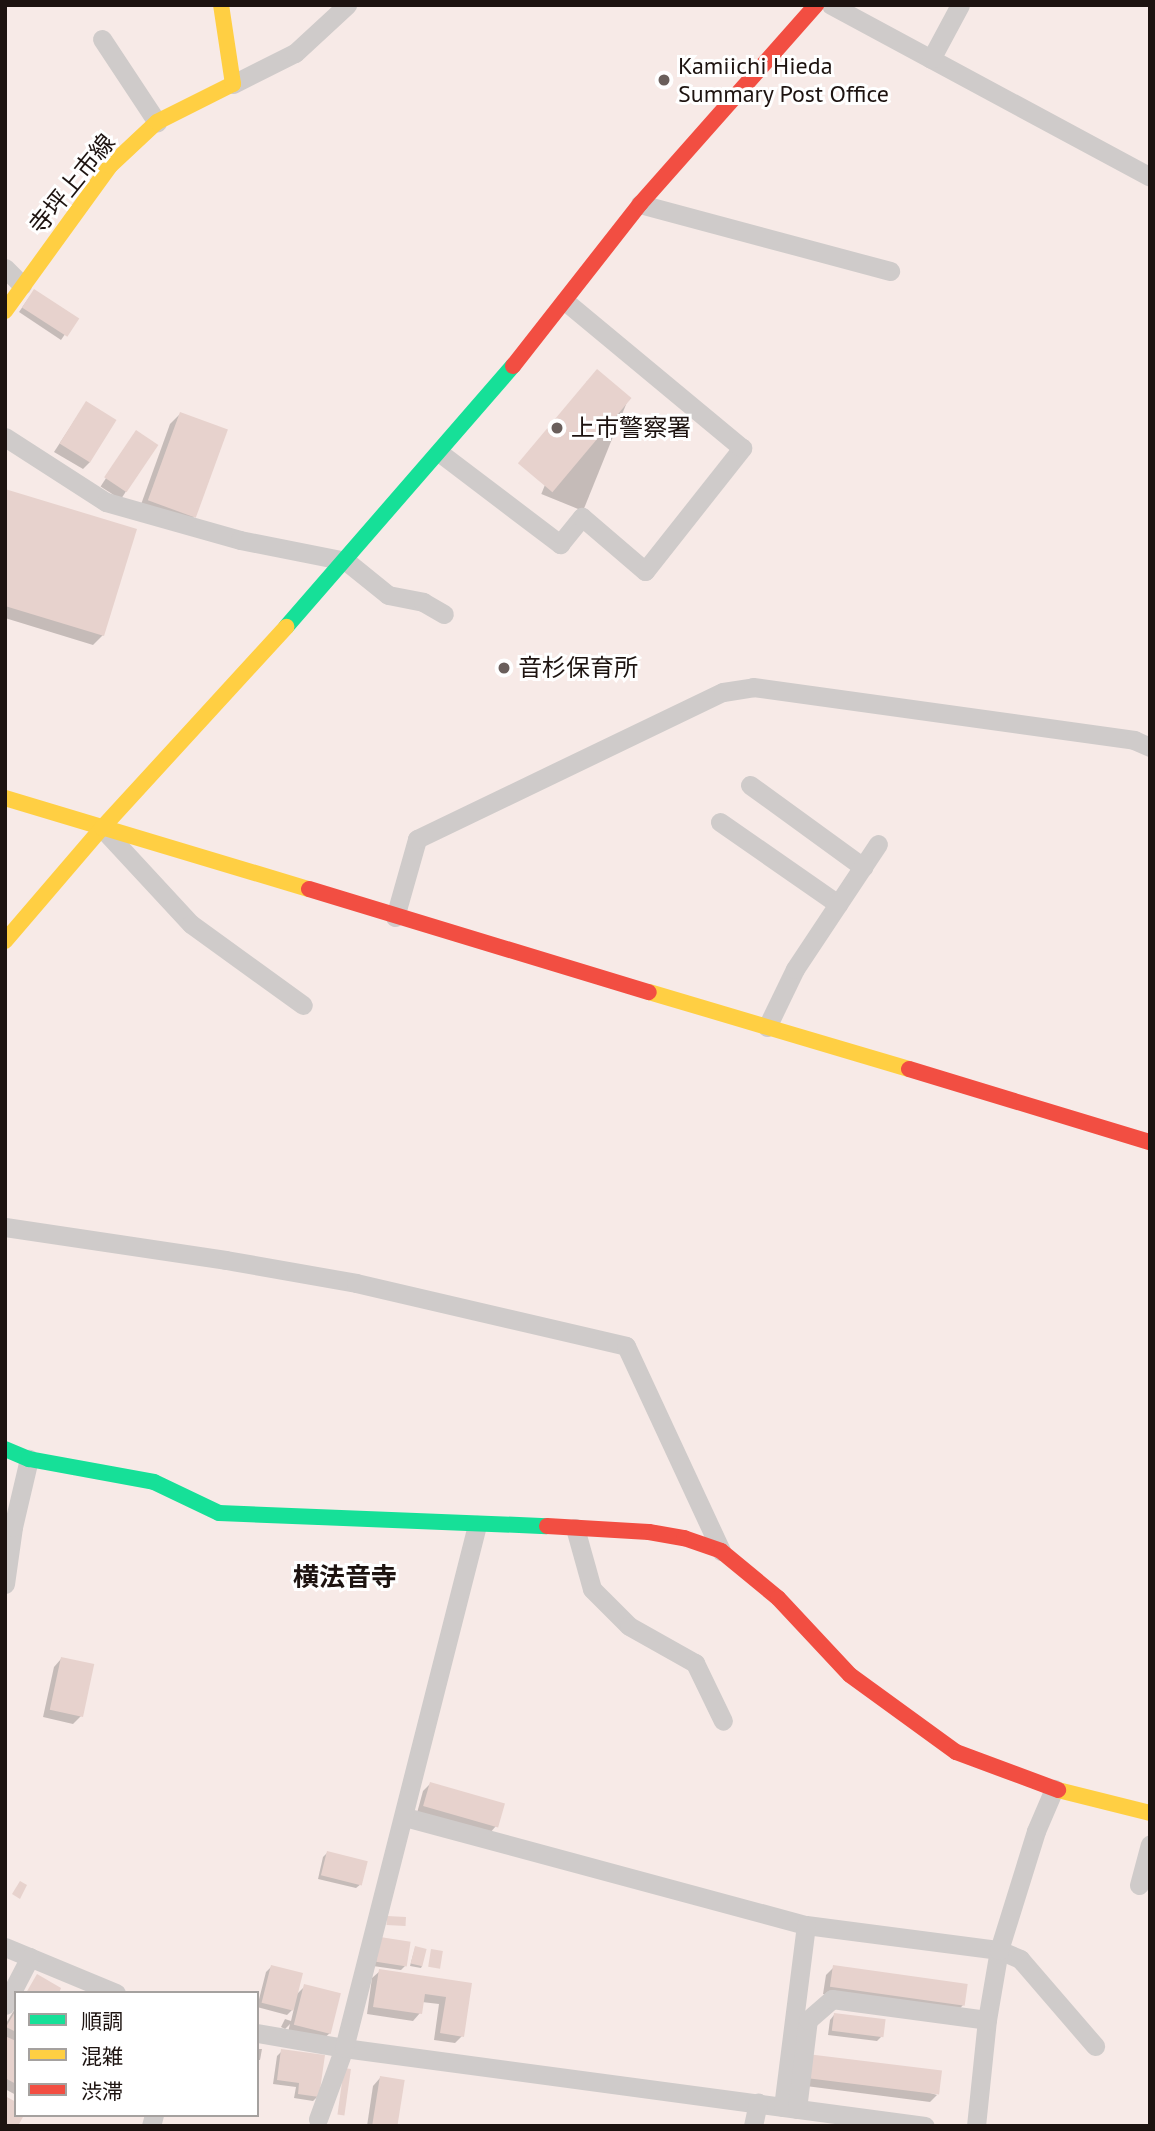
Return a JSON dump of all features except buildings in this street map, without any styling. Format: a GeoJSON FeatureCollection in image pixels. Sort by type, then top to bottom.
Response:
{"type":"FeatureCollection","features":[{"type":"Feature","properties":{"kind":"street"},"geometry":{"type":"LineString","coordinates":[[221,5],[233,84],[295,53],[347,5]]}},
{"type":"Feature","properties":{"kind":"street"},"geometry":{"type":"LineString","coordinates":[[5,941],[102,828],[346,561],[440,453],[566,302],[640,204],[816,5]]}},
{"type":"Feature","properties":{"kind":"street"},"geometry":{"type":"LineString","coordinates":[[831,5],[1150,177]]}},
{"type":"Feature","properties":{"kind":"street"},"geometry":{"type":"LineString","coordinates":[[931,59],[960,5]]}},
{"type":"Feature","properties":{"kind":"street"},"geometry":{"type":"LineString","coordinates":[[102,39],[157,122]]}},
{"type":"Feature","properties":{"kind":"street","name":"寺坪上市線"},"geometry":{"type":"LineString","coordinates":[[5,311],[110,166],[157,122],[233,84]]}},
{"type":"Feature","properties":{"kind":"street"},"geometry":{"type":"LineString","coordinates":[[640,204],[890,271]]}},
{"type":"Feature","properties":{"kind":"street"},"geometry":{"type":"LineString","coordinates":[[5,268],[22,285]]}},
{"type":"Feature","properties":{"kind":"street"},"geometry":{"type":"LineString","coordinates":[[440,453],[560,544],[582,517],[645,571],[742,448],[566,302]]}},
{"type":"Feature","properties":{"kind":"street"},"geometry":{"type":"LineString","coordinates":[[5,437],[106,502],[240,540],[346,561],[388,596],[423,602],[444,614]]}},
{"type":"Feature","properties":{"kind":"street"},"geometry":{"type":"LineString","coordinates":[[395,917],[417,839],[723,692],[753,687],[1134,740],[1150,747]]}},
{"type":"Feature","properties":{"kind":"street"},"geometry":{"type":"LineString","coordinates":[[750,785],[863,867]]}},
{"type":"Feature","properties":{"kind":"street"},"geometry":{"type":"LineString","coordinates":[[5,798],[1150,1142]]}},
{"type":"Feature","properties":{"kind":"street"},"geometry":{"type":"LineString","coordinates":[[720,822],[838,904]]}},
{"type":"Feature","properties":{"kind":"street"},"geometry":{"type":"LineString","coordinates":[[102,828],[191,924],[303,1004]]}},
{"type":"Feature","properties":{"kind":"street"},"geometry":{"type":"LineString","coordinates":[[767,1027],[795,969],[878,844]]}},
{"type":"Feature","properties":{"kind":"street"},"geometry":{"type":"LineString","coordinates":[[5,1227],[214,1258],[356,1283],[626,1346],[722,1551]]}},
{"type":"Feature","properties":{"kind":"street"},"geometry":{"type":"LineString","coordinates":[[5,1449],[29,1459],[154,1482],[219,1513],[575,1528],[649,1532],[684,1538],[722,1551],[779,1598],[850,1675],[956,1752],[1054,1789],[1150,1813]]}},
{"type":"Feature","properties":{"kind":"street"},"geometry":{"type":"LineString","coordinates":[[5,1584],[13,1527],[29,1459]]}},
{"type":"Feature","properties":{"kind":"street"},"geometry":{"type":"LineString","coordinates":[[318,2119],[344,2048],[405,1817],[477,1525]]}},
{"type":"Feature","properties":{"kind":"street"},"geometry":{"type":"LineString","coordinates":[[575,1528],[592,1589],[629,1626],[695,1662],[723,1721]]}},
{"type":"Feature","properties":{"kind":"street"},"geometry":{"type":"LineString","coordinates":[[976,2126],[987,2020],[999,1950],[1036,1831],[1054,1789]]}},
{"type":"Feature","properties":{"kind":"street"},"geometry":{"type":"LineString","coordinates":[[405,1817],[806,1925],[999,1950],[1020,1959],[1095,2046]]}},
{"type":"Feature","properties":{"kind":"street"},"geometry":{"type":"LineString","coordinates":[[1139,1885],[1150,1844]]}},
{"type":"Feature","properties":{"kind":"street"},"geometry":{"type":"LineString","coordinates":[[790,2108],[806,1925]]}},
{"type":"Feature","properties":{"kind":"street"},"geometry":{"type":"LineString","coordinates":[[5,1947],[111,1991]]}},
{"type":"Feature","properties":{"kind":"street"},"geometry":{"type":"LineString","coordinates":[[5,2005],[30,1957]]}},
{"type":"Feature","properties":{"kind":"street"},"geometry":{"type":"LineString","coordinates":[[790,2108],[808,2021],[832,1999],[987,2020]]}},
{"type":"Feature","properties":{"kind":"street"},"geometry":{"type":"LineString","coordinates":[[259,2033],[344,2048],[925,2126]]}},
{"type":"Feature","properties":{"kind":"street"},"geometry":{"type":"LineString","coordinates":[[752,2126],[758,2104]]}},
{"type":"Feature","properties":{"kind":"traffic: fast"},"geometry":{"type":"LineString","coordinates":[[286,627],[513,366]]}},
{"type":"Feature","properties":{"kind":"traffic: fast"},"geometry":{"type":"LineString","coordinates":[[5,1449],[29,1459],[154,1482],[219,1513],[547,1526]]}},
{"type":"Feature","properties":{"kind":"traffic: slow"},"geometry":{"type":"LineString","coordinates":[[5,311],[110,166],[157,122],[233,84],[221,5]]}},
{"type":"Feature","properties":{"kind":"traffic: slow"},"geometry":{"type":"LineString","coordinates":[[5,941],[102,828],[286,627]]}},
{"type":"Feature","properties":{"kind":"traffic: slow"},"geometry":{"type":"LineString","coordinates":[[5,798],[309,889]]}},
{"type":"Feature","properties":{"kind":"traffic: slow"},"geometry":{"type":"LineString","coordinates":[[649,992],[909,1069]]}},
{"type":"Feature","properties":{"kind":"traffic: slow"},"geometry":{"type":"LineString","coordinates":[[1058,1790],[1150,1813]]}},
{"type":"Feature","properties":{"kind":"traffic: jam"},"geometry":{"type":"LineString","coordinates":[[513,366],[640,204],[816,5]]}},
{"type":"Feature","properties":{"kind":"traffic: jam"},"geometry":{"type":"LineString","coordinates":[[309,889],[649,992]]}},
{"type":"Feature","properties":{"kind":"traffic: jam"},"geometry":{"type":"LineString","coordinates":[[909,1069],[1150,1142]]}},
{"type":"Feature","properties":{"kind":"traffic: jam"},"geometry":{"type":"LineString","coordinates":[[547,1526],[649,1532],[684,1538],[721,1551],[778,1598],[850,1675],[956,1752],[1058,1790]]}},
{"type":"Feature","properties":{"kind":"place","name":"Kamiichi Hieda Summary Post Office"},"geometry":{"type":"Point","coordinates":[664,80]}},
{"type":"Feature","properties":{"kind":"place","name":"上市警察署"},"geometry":{"type":"Point","coordinates":[557,428]}},
{"type":"Feature","properties":{"kind":"place","name":"音杉保育所"},"geometry":{"type":"Point","coordinates":[504,668]}},
{"type":"Feature","properties":{"kind":"district","name":"横法音寺"},"geometry":{"type":"Point","coordinates":[345,1577]}}]}
